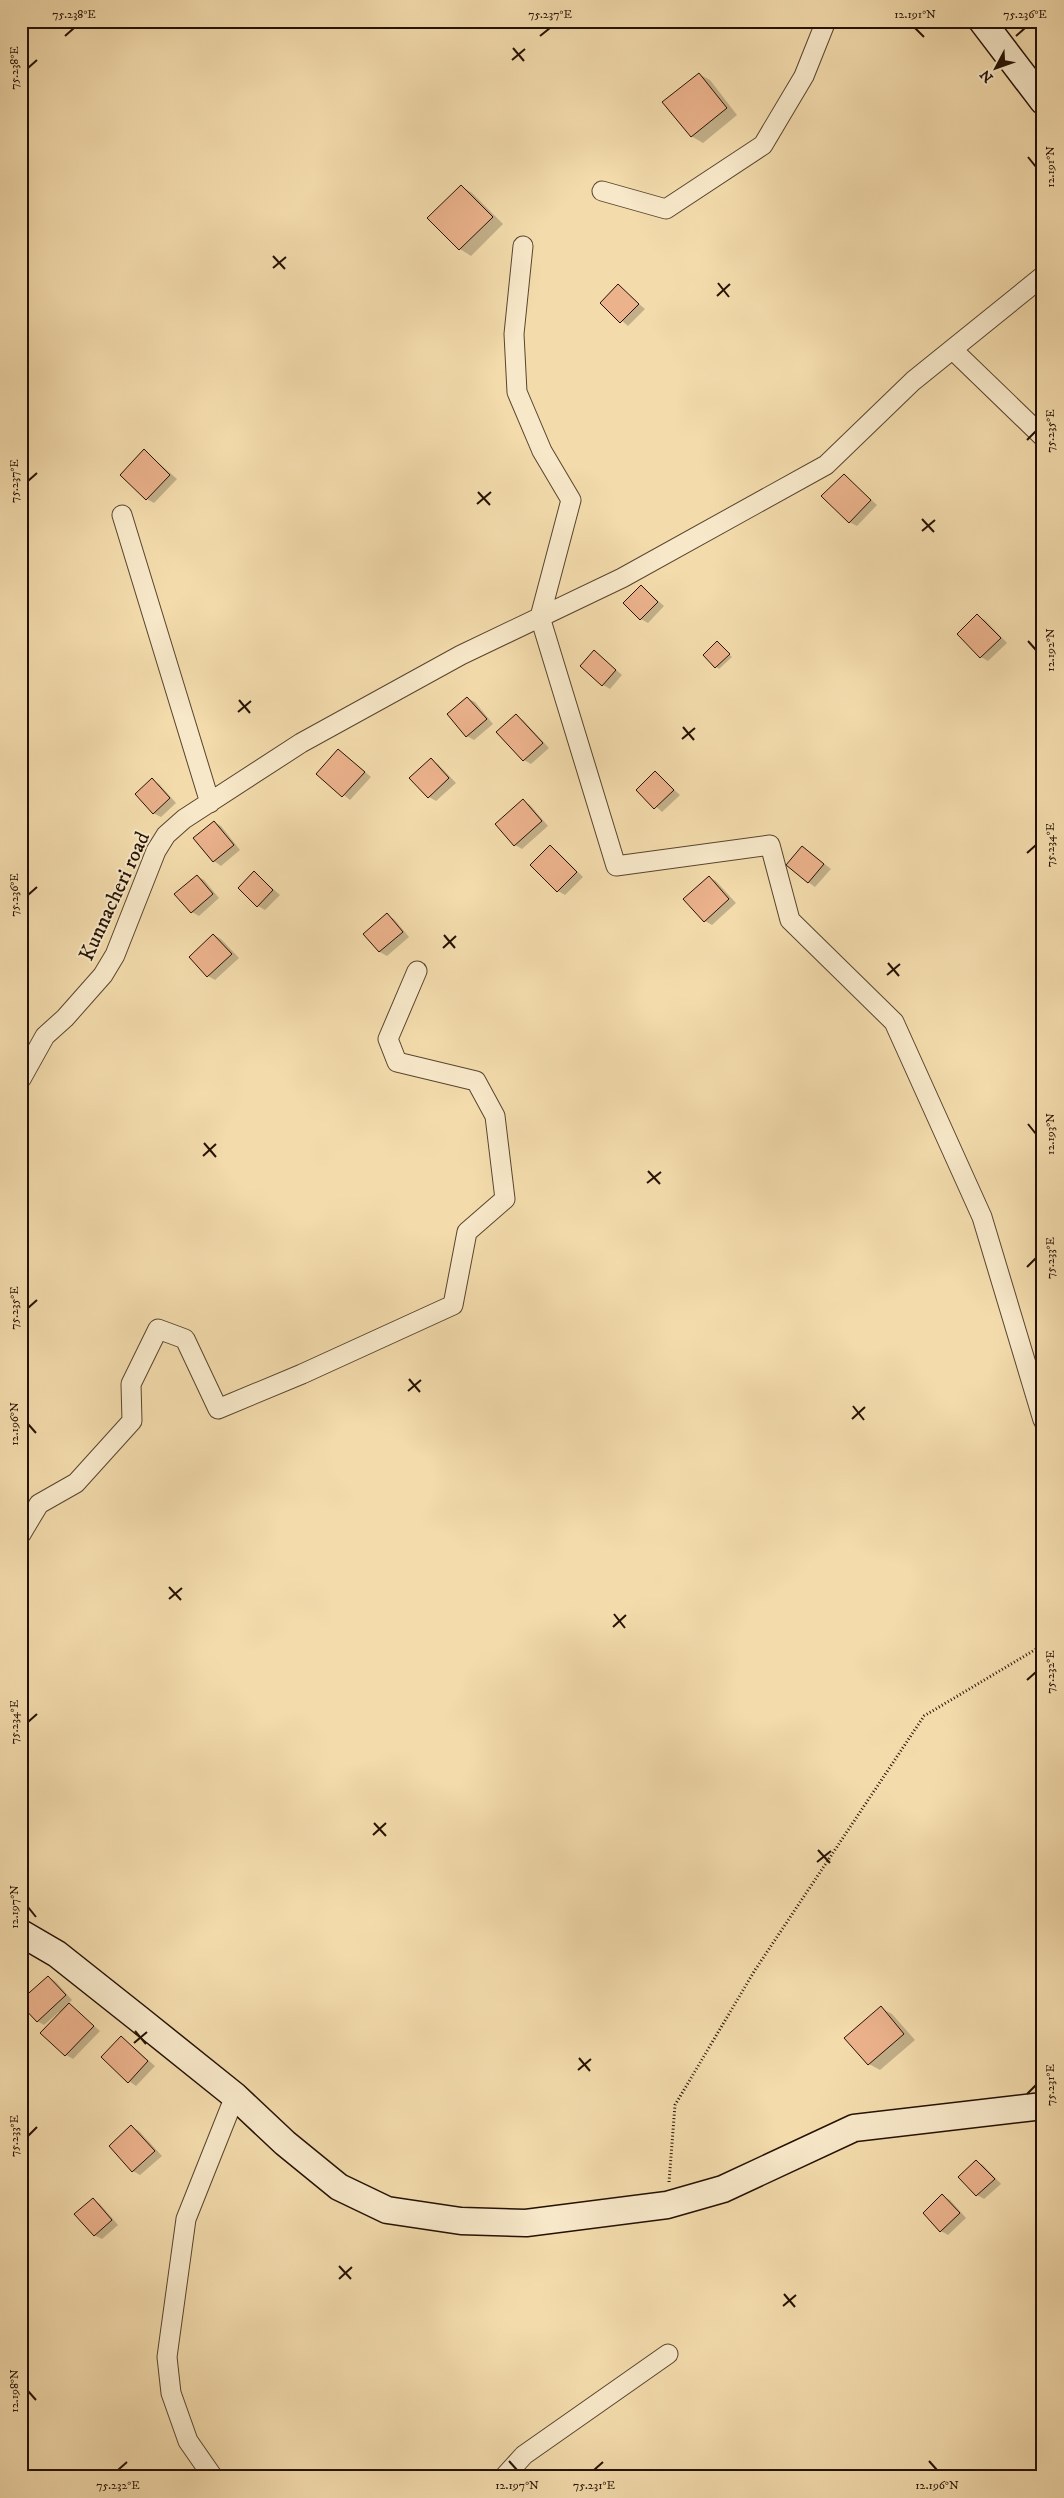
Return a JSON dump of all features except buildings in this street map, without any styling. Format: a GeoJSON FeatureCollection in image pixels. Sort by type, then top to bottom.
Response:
{"type":"FeatureCollection","features":[{"type":"Feature","properties":{"kind":"main road"},"geometry":{"type":"LineString","coordinates":[[982,21],[1043,101]]}},
{"type":"Feature","properties":{"kind":"main road"},"geometry":{"type":"LineString","coordinates":[[21,1933],[57,1954],[235,2096],[286,2143],[339,2187],[386,2210],[462,2221],[526,2223],[667,2205],[723,2189],[854,2128],[1043,2106]]}},
{"type":"Feature","properties":{"kind":"street"},"geometry":{"type":"LineString","coordinates":[[602,190],[666,209],[763,145],[804,76],[826,21]]}},
{"type":"Feature","properties":{"kind":"street"},"geometry":{"type":"LineString","coordinates":[[523,246],[514,334],[517,392],[542,451],[571,500],[540,617],[616,866],[770,845],[790,920],[894,1022],[982,1217],[1043,1420]]}},
{"type":"Feature","properties":{"kind":"street","name":"Kunnacheri road"},"geometry":{"type":"LineString","coordinates":[[21,1079],[45,1036],[66,1018],[103,975],[115,955],[156,851],[166,835],[184,819],[301,743],[461,655],[622,578],[826,465],[913,381],[1043,276]]}},
{"type":"Feature","properties":{"kind":"street"},"geometry":{"type":"LineString","coordinates":[[953,350],[1043,437]]}},
{"type":"Feature","properties":{"kind":"street"},"geometry":{"type":"LineString","coordinates":[[122,515],[210,803]]}},
{"type":"Feature","properties":{"kind":"street"},"geometry":{"type":"LineString","coordinates":[[21,1534],[39,1504],[76,1484],[132,1421],[131,1384],[158,1329],[185,1340],[218,1410],[454,1305],[467,1232],[505,1198],[494,1116],[476,1081],[397,1062],[388,1039],[417,971]]}},
{"type":"Feature","properties":{"kind":"street"},"geometry":{"type":"LineString","coordinates":[[213,2477],[188,2441],[171,2393],[168,2357],[186,2219],[235,2096]]}},
{"type":"Feature","properties":{"kind":"street"},"geometry":{"type":"LineString","coordinates":[[504,2477],[524,2455],[668,2354]]}},
{"type":"Feature","properties":{"kind":"path"},"geometry":{"type":"LineString","coordinates":[[667,2205],[675,2105],[755,1970],[924,1716],[1043,1645]]}}]}
